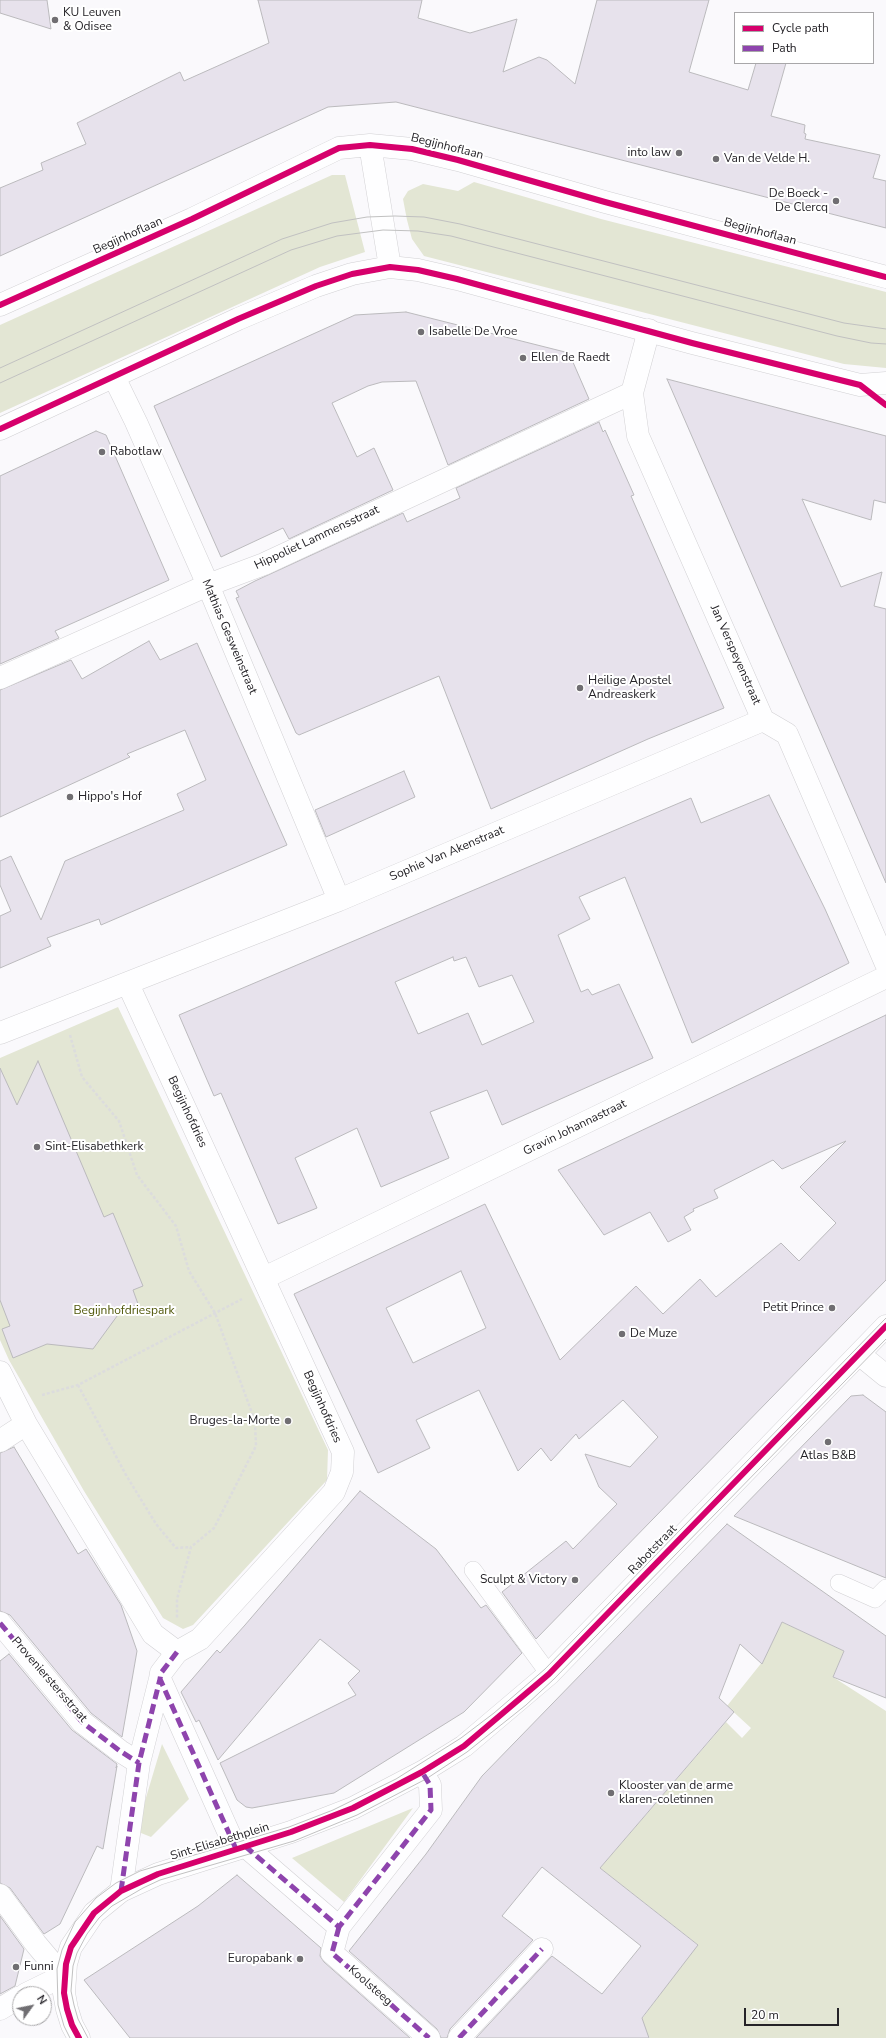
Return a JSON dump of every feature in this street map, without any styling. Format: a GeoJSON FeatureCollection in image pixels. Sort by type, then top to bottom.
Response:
{"type":"FeatureCollection","features":[{"type":"Feature","properties":{"kind":"street"},"geometry":{"type":"LineString","coordinates":[[370,145],[390,267]]}},
{"type":"Feature","properties":{"kind":"street","name":"Begijnhoflaan"},"geometry":{"type":"LineString","coordinates":[[0,305],[192,219],[339,148],[370,145],[412,148],[605,202],[886,277]]}},
{"type":"Feature","properties":{"kind":"street"},"geometry":{"type":"LineString","coordinates":[[0,429],[238,319],[316,286],[352,274],[390,267],[418,270],[457,279],[860,385],[886,394]]}},
{"type":"Feature","properties":{"kind":"street","name":"Jan Verspeyenstraat"},"geometry":{"type":"LineString","coordinates":[[649,330],[632,393],[638,436],[763,720],[787,734],[886,964]]}},
{"type":"Feature","properties":{"kind":"street","name":"Mathias Gesweinstraat"},"geometry":{"type":"LineString","coordinates":[[114,377],[132,412],[208,585],[338,900]]}},
{"type":"Feature","properties":{"kind":"street"},"geometry":{"type":"LineString","coordinates":[[860,385],[886,383]]}},
{"type":"Feature","properties":{"kind":"street","name":"Hippoliet Lammensstraat"},"geometry":{"type":"LineString","coordinates":[[0,678],[208,585],[264,564],[632,393]]}},
{"type":"Feature","properties":{"kind":"street","name":"Sophie Van Akenstraat"},"geometry":{"type":"LineString","coordinates":[[128,984],[338,900],[763,720]]}},
{"type":"Feature","properties":{"kind":"street","name":"Gravin Johannastraat"},"geometry":{"type":"LineString","coordinates":[[264,1278],[886,977]]}},
{"type":"Feature","properties":{"kind":"street"},"geometry":{"type":"LineString","coordinates":[[0,1033],[128,984]]}},
{"type":"Feature","properties":{"kind":"street","name":"Begijnhofdries"},"geometry":{"type":"LineString","coordinates":[[128,984],[343,1452],[342,1472],[334,1492],[200,1639],[177,1652]]}},
{"type":"Feature","properties":{"kind":"street","name":"Rabotstraat"},"geometry":{"type":"LineString","coordinates":[[422,1772],[464,1746],[549,1674],[886,1326]]}},
{"type":"Feature","properties":{"kind":"street"},"geometry":{"type":"LineString","coordinates":[[859,1354],[886,1376]]}},
{"type":"Feature","properties":{"kind":"street"},"geometry":{"type":"LineString","coordinates":[[0,1372],[26,1424],[153,1634],[177,1652],[161,1673],[139,1763],[121,1891]]}},
{"type":"Feature","properties":{"kind":"street"},"geometry":{"type":"LineString","coordinates":[[0,1441],[26,1424]]}},
{"type":"Feature","properties":{"kind":"street","name":"Provenierstersstraat"},"geometry":{"type":"LineString","coordinates":[[0,1623],[82,1722],[120,1751],[139,1763]]}},
{"type":"Feature","properties":{"kind":"street","name":"Sint-Elisabethplein"},"geometry":{"type":"LineString","coordinates":[[160,1679],[241,1848],[339,1927]]}},
{"type":"Feature","properties":{"kind":"street"},"geometry":{"type":"LineString","coordinates":[[339,1927],[431,1810],[430,1785],[422,1772]]}},
{"type":"Feature","properties":{"kind":"street","name":"Sint-Elisabethplein"},"geometry":{"type":"LineString","coordinates":[[79,2038],[72,2025],[64,1993],[65,1975],[71,1947],[94,1913],[121,1891],[158,1874],[291,1832],[354,1808],[422,1772]]}},
{"type":"Feature","properties":{"kind":"street"},"geometry":{"type":"LineString","coordinates":[[0,1895],[36,1944],[57,1969],[65,1975],[42,1986]]}},
{"type":"Feature","properties":{"kind":"street","name":"Koolsteeg"},"geometry":{"type":"LineString","coordinates":[[339,1927],[332,1953],[429,2038]]}},
{"type":"Feature","properties":{"kind":"street"},"geometry":{"type":"LineString","coordinates":[[459,2038],[542,1949]]}},
{"type":"Feature","properties":{"kind":"street"},"geometry":{"type":"LineString","coordinates":[[0,2009],[12,2002]]}},
{"type":"Feature","properties":{"kind":"lane"},"geometry":{"type":"LineString","coordinates":[[473,1570],[549,1674]]}},
{"type":"Feature","properties":{"kind":"lane"},"geometry":{"type":"LineString","coordinates":[[839,1583],[875,1599],[886,1588]]}},
{"type":"Feature","properties":{"kind":"path"},"geometry":{"type":"LineString","coordinates":[[62,1008],[82,1078],[119,1121],[137,1175],[176,1226],[189,1271],[215,1313],[255,1421],[256,1446],[214,1528],[191,1547],[176,1599],[177,1652]]}},
{"type":"Feature","properties":{"kind":"path"},"geometry":{"type":"LineString","coordinates":[[14,1402],[78,1385],[241,1299],[264,1278]]}},
{"type":"Feature","properties":{"kind":"path"},"geometry":{"type":"LineString","coordinates":[[78,1385],[126,1475],[156,1524],[176,1548],[191,1547]]}},
{"type":"Feature","properties":{"kind":"green space"},"geometry":{"type":"Polygon","coordinates":[[[332,175],[345,175],[365,252],[320,267],[0,413],[0,325],[332,175]]]}},
{"type":"Feature","properties":{"kind":"green space"},"geometry":{"type":"Polygon","coordinates":[[[474,182],[601,219],[886,292],[886,368],[844,364],[424,256],[412,239],[407,220],[403,199],[408,191],[423,184],[458,191],[474,182]]]}},
{"type":"Feature","properties":{"kind":"green space","name":"Begijnhofdriespark"},"geometry":{"type":"Polygon","coordinates":[[[118,1007],[328,1450],[327,1480],[193,1625],[183,1629],[163,1618],[84,1491],[9,1360],[0,1340],[0,1058],[118,1007]]]}},
{"type":"Feature","properties":{"kind":"green space"},"geometry":{"type":"Polygon","coordinates":[[[782,1622],[844,1651],[833,1677],[886,1711],[886,2038],[650,2038],[636,2027],[697,1944],[600,1868],[726,1722],[742,1738],[751,1728],[727,1706],[763,1661],[782,1622]]]}},
{"type":"Feature","properties":{"kind":"green space"},"geometry":{"type":"Polygon","coordinates":[[[162,1744],[189,1799],[151,1837],[136,1831],[162,1744]]]}},
{"type":"Feature","properties":{"kind":"green space"},"geometry":{"type":"Polygon","coordinates":[[[413,1808],[344,1902],[292,1858],[413,1808]]]}},
{"type":"Feature","properties":{"kind":"building"},"geometry":{"type":"Polygon","coordinates":[[[0,0],[47,0],[51,29],[0,13],[0,0]]]}},
{"type":"Feature","properties":{"kind":"building"},"geometry":{"type":"Polygon","coordinates":[[[258,0],[422,0],[418,18],[470,33],[517,19],[503,72],[539,57],[547,60],[575,84],[597,0],[709,0],[689,72],[748,90],[756,64],[786,64],[771,116],[805,125],[805,139],[880,155],[873,178],[886,181],[886,228],[396,102],[328,107],[0,256],[0,188],[43,170],[41,163],[86,144],[77,123],[180,72],[184,81],[269,43],[258,0]]]}},
{"type":"Feature","properties":{"kind":"building"},"geometry":{"type":"Polygon","coordinates":[[[406,312],[569,353],[589,399],[448,465],[416,381],[382,382],[368,386],[332,403],[357,457],[374,448],[393,490],[289,539],[283,528],[221,557],[154,406],[355,315],[406,312]]]}},
{"type":"Feature","properties":{"kind":"building"},"geometry":{"type":"Polygon","coordinates":[[[667,379],[886,436],[886,503],[874,500],[871,520],[802,499],[841,587],[882,572],[874,606],[886,609],[886,883],[667,379]]]}},
{"type":"Feature","properties":{"kind":"building"},"geometry":{"type":"Polygon","coordinates":[[[599,422],[603,432],[605,430],[634,495],[631,496],[724,708],[648,739],[491,809],[439,676],[299,735],[296,733],[236,598],[239,597],[236,591],[403,513],[407,522],[460,498],[456,488],[599,422]]]}},
{"type":"Feature","properties":{"kind":"building"},"geometry":{"type":"Polygon","coordinates":[[[96,431],[106,435],[169,580],[55,631],[59,638],[0,664],[0,476],[96,431]]]}},
{"type":"Feature","properties":{"kind":"building"},"geometry":{"type":"Polygon","coordinates":[[[149,641],[160,660],[197,643],[287,845],[101,925],[99,919],[47,938],[51,946],[0,968],[0,916],[11,911],[0,885],[0,861],[11,856],[41,920],[65,861],[184,810],[177,794],[206,780],[185,730],[127,754],[130,757],[0,817],[0,690],[71,660],[82,679],[149,641]]]}},
{"type":"Feature","properties":{"kind":"building"},"geometry":{"type":"Polygon","coordinates":[[[404,771],[415,797],[326,837],[315,810],[404,771]]]}},
{"type":"Feature","properties":{"kind":"building"},"geometry":{"type":"Polygon","coordinates":[[[769,795],[825,909],[849,963],[692,1043],[625,877],[579,897],[590,919],[558,935],[581,992],[588,989],[592,995],[619,984],[653,1058],[502,1125],[487,1090],[430,1112],[449,1158],[381,1187],[357,1128],[295,1158],[317,1208],[278,1224],[221,1093],[214,1096],[179,1015],[691,798],[701,823],[769,795]],[[453,957],[395,982],[418,1034],[468,1013],[482,1045],[534,1022],[512,975],[479,987],[466,957],[454,961],[453,957]]]}},
{"type":"Feature","properties":{"kind":"building"},"geometry":{"type":"Polygon","coordinates":[[[886,1015],[886,1280],[536,1639],[502,1592],[566,1541],[573,1549],[617,1504],[599,1487],[585,1454],[630,1467],[658,1437],[623,1400],[579,1439],[576,1434],[551,1461],[541,1448],[518,1471],[479,1390],[416,1420],[430,1448],[378,1473],[294,1294],[485,1204],[560,1360],[636,1286],[663,1314],[700,1279],[716,1297],[781,1243],[799,1261],[836,1223],[800,1187],[846,1141],[782,1169],[773,1160],[714,1190],[718,1198],[693,1209],[694,1211],[684,1217],[691,1230],[668,1242],[650,1212],[604,1235],[558,1170],[886,1015]],[[461,1271],[386,1308],[413,1363],[486,1328],[461,1271]]]}},
{"type":"Feature","properties":{"kind":"building","name":"Sint-Elisabethkerk"},"geometry":{"type":"Polygon","coordinates":[[[38,1061],[104,1217],[113,1213],[143,1286],[133,1290],[138,1304],[120,1312],[93,1349],[47,1344],[13,1358],[2,1329],[10,1326],[0,1300],[0,1068],[17,1105],[38,1061]]]}},
{"type":"Feature","properties":{"kind":"building"},"geometry":{"type":"Polygon","coordinates":[[[863,1395],[886,1412],[886,1578],[734,1516],[851,1396],[863,1395]]]}},
{"type":"Feature","properties":{"kind":"building"},"geometry":{"type":"Polygon","coordinates":[[[14,1447],[78,1554],[86,1549],[121,1605],[137,1651],[122,1737],[91,1713],[10,1615],[0,1611],[0,1453],[14,1447]]]}},
{"type":"Feature","properties":{"kind":"building"},"geometry":{"type":"Polygon","coordinates":[[[360,1491],[436,1549],[481,1608],[486,1605],[522,1653],[464,1712],[334,1793],[252,1808],[246,1807],[237,1800],[220,1763],[356,1695],[348,1683],[360,1671],[320,1639],[218,1760],[199,1720],[196,1722],[181,1692],[217,1650],[220,1653],[245,1625],[360,1491]]]}},
{"type":"Feature","properties":{"kind":"building"},"geometry":{"type":"Polygon","coordinates":[[[727,1524],[886,1636],[886,1698],[833,1677],[844,1651],[782,1622],[762,1664],[740,1644],[719,1698],[734,1712],[600,1868],[698,1945],[642,2018],[649,2038],[476,2038],[552,1956],[602,1994],[641,1946],[542,1867],[502,1916],[533,1940],[450,2029],[447,2038],[441,2038],[437,2029],[349,1951],[426,1854],[482,1776],[727,1524]]]}},
{"type":"Feature","properties":{"kind":"building"},"geometry":{"type":"Polygon","coordinates":[[[9,1654],[72,1730],[117,1764],[103,1849],[97,1846],[60,1924],[44,1934],[10,1888],[0,1883],[0,1661],[9,1654]]]}},
{"type":"Feature","properties":{"kind":"building"},"geometry":{"type":"Polygon","coordinates":[[[237,1875],[321,1948],[320,1956],[324,1962],[410,2038],[130,2038],[84,1980],[198,1906],[237,1875]]]}},
{"type":"Feature","properties":{"kind":"building"},"geometry":{"type":"Polygon","coordinates":[[[0,1916],[24,1949],[15,1986],[12,1986],[12,1988],[0,1994],[0,1916]]]}},
{"type":"Feature","properties":{"kind":"tram line"},"geometry":{"type":"LineString","coordinates":[[0,368],[282,239],[332,223],[367,217],[424,217],[460,224],[844,323],[886,329]]}},
{"type":"Feature","properties":{"kind":"tram line"},"geometry":{"type":"LineString","coordinates":[[0,383],[291,250],[337,236],[383,230],[418,231],[451,236],[837,336],[871,343],[886,344]]}},
{"type":"Feature","properties":{"kind":"tram line"},"geometry":{"type":"LineString","coordinates":[[70,2038],[64,2026],[58,2005],[57,1969],[62,1950],[75,1922],[96,1898],[116,1883],[140,1871],[289,1827],[333,1810],[396,1779],[461,1738],[494,1713],[545,1669],[886,1318]]}},
{"type":"Feature","properties":{"kind":"tram line"},"geometry":{"type":"LineString","coordinates":[[88,2038],[78,2019],[71,1991],[73,1966],[77,1953],[87,1934],[99,1918],[112,1906],[160,1880],[294,1841],[357,1815],[426,1779],[467,1752],[526,1705],[554,1679],[886,1339]]}},
{"type":"Feature","properties":{"kind":"marked path"},"geometry":{"type":"LineString","coordinates":[[0,1623],[82,1722],[120,1751],[139,1763]]}},
{"type":"Feature","properties":{"kind":"marked path"},"geometry":{"type":"LineString","coordinates":[[177,1652],[161,1673],[160,1679],[236,1849]]}},
{"type":"Feature","properties":{"kind":"marked path"},"geometry":{"type":"LineString","coordinates":[[121,1891],[139,1763],[160,1679]]}},
{"type":"Feature","properties":{"kind":"marked path"},"geometry":{"type":"LineString","coordinates":[[245,1846],[339,1927],[431,1810],[430,1785],[422,1772]]}},
{"type":"Feature","properties":{"kind":"marked path"},"geometry":{"type":"LineString","coordinates":[[339,1927],[332,1953],[429,2038]]}},
{"type":"Feature","properties":{"kind":"marked path"},"geometry":{"type":"LineString","coordinates":[[459,2038],[542,1949]]}},
{"type":"Feature","properties":{"kind":"cycle path"},"geometry":{"type":"LineString","coordinates":[[0,305],[192,219],[339,148],[370,145],[412,149],[458,160],[605,202],[886,277]]}},
{"type":"Feature","properties":{"kind":"cycle path"},"geometry":{"type":"LineString","coordinates":[[0,429],[238,319],[316,286],[352,274],[390,267],[418,270],[457,279],[692,343],[860,385],[886,405]]}},
{"type":"Feature","properties":{"kind":"cycle path"},"geometry":{"type":"LineString","coordinates":[[79,2038],[72,2025],[64,1993],[66,1964],[71,1947],[94,1913],[121,1891],[158,1874],[291,1832],[353,1808],[422,1772],[464,1746],[549,1674],[886,1326]]}},
{"type":"Feature","properties":{"kind":"place","name":"KU Leuven & Odisee"},"geometry":{"type":"Point","coordinates":[55,20]}},
{"type":"Feature","properties":{"kind":"place","name":"into law"},"geometry":{"type":"Point","coordinates":[679,153]}},
{"type":"Feature","properties":{"kind":"place","name":"Van de Velde H."},"geometry":{"type":"Point","coordinates":[716,159]}},
{"type":"Feature","properties":{"kind":"place","name":"De Boeck - De Clercq"},"geometry":{"type":"Point","coordinates":[836,201]}},
{"type":"Feature","properties":{"kind":"place","name":"Isabelle De Vroe"},"geometry":{"type":"Point","coordinates":[421,332]}},
{"type":"Feature","properties":{"kind":"place","name":"Ellen de Raedt"},"geometry":{"type":"Point","coordinates":[523,358]}},
{"type":"Feature","properties":{"kind":"place","name":"Rabotlaw"},"geometry":{"type":"Point","coordinates":[102,452]}},
{"type":"Feature","properties":{"kind":"place","name":"Heilige Apostel Andreaskerk"},"geometry":{"type":"Point","coordinates":[580,688]}},
{"type":"Feature","properties":{"kind":"place","name":"Hippo's Hof"},"geometry":{"type":"Point","coordinates":[70,797]}},
{"type":"Feature","properties":{"kind":"place","name":"Sint-Elisabethkerk"},"geometry":{"type":"Point","coordinates":[37,1147]}},
{"type":"Feature","properties":{"kind":"place","name":"Petit Prince"},"geometry":{"type":"Point","coordinates":[832,1308]}},
{"type":"Feature","properties":{"kind":"place","name":"De Muze"},"geometry":{"type":"Point","coordinates":[622,1334]}},
{"type":"Feature","properties":{"kind":"place","name":"Bruges-la-Morte"},"geometry":{"type":"Point","coordinates":[288,1421]}},
{"type":"Feature","properties":{"kind":"place","name":"Atlas B&B"},"geometry":{"type":"Point","coordinates":[828,1442]}},
{"type":"Feature","properties":{"kind":"place","name":"Sculpt & Victory"},"geometry":{"type":"Point","coordinates":[575,1580]}},
{"type":"Feature","properties":{"kind":"place","name":"Klooster van de arme klaren-coletinnen"},"geometry":{"type":"Point","coordinates":[611,1793]}},
{"type":"Feature","properties":{"kind":"place","name":"Europabank"},"geometry":{"type":"Point","coordinates":[300,1959]}},
{"type":"Feature","properties":{"kind":"place","name":"Funni"},"geometry":{"type":"Point","coordinates":[16,1967]}}]}
